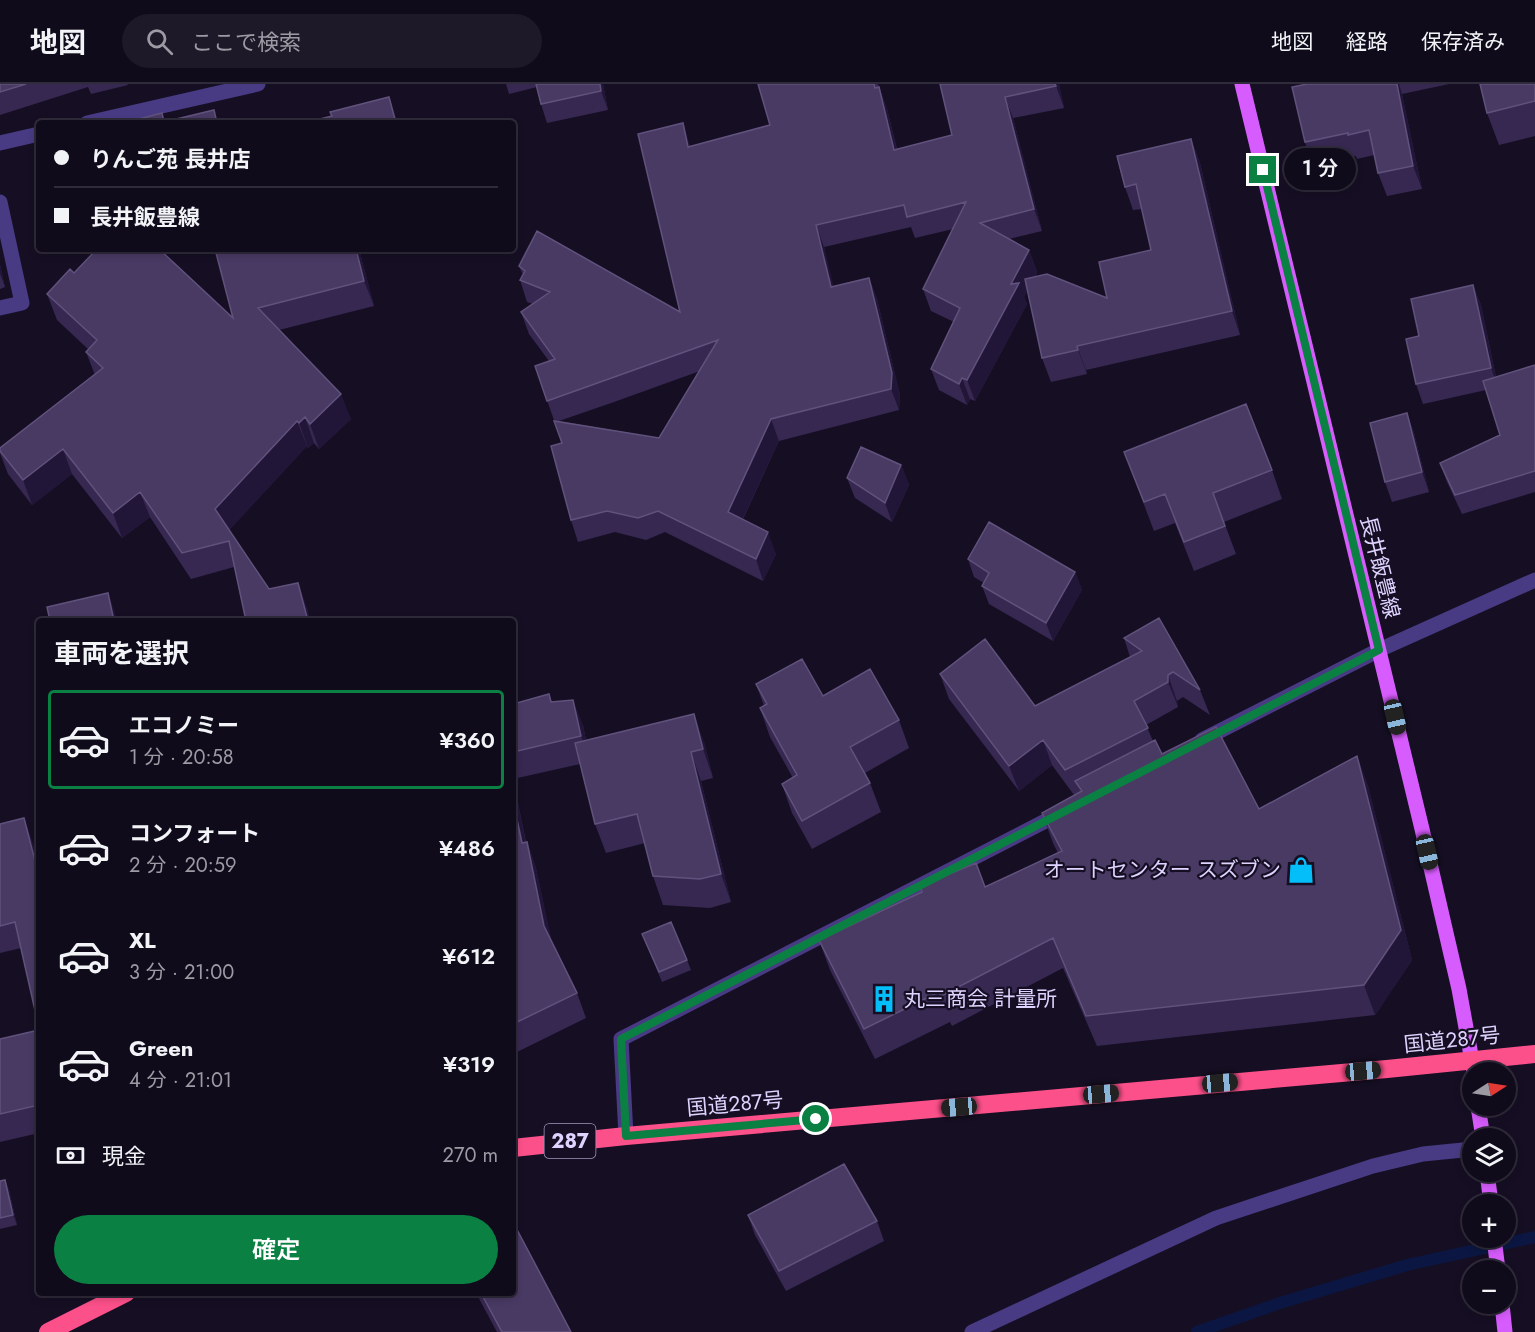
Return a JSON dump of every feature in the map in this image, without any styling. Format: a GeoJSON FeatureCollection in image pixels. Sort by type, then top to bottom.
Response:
{"type":"FeatureCollection","features":[{"type":"Feature","properties":{"kind":"highway","name":"国道287号"},"geometry":{"type":"LineString","coordinates":[[1494,1062],[1535,1054]]}},
{"type":"Feature","properties":{"kind":"highway","name":"国道287号"},"geometry":{"type":"LineString","coordinates":[[516,1148],[626,1136],[1462,1067]]}},
{"type":"Feature","properties":{"kind":"highway"},"geometry":{"type":"LineString","coordinates":[[48,1332],[120,1296]]}},
{"type":"Feature","properties":{"kind":"main road","name":"長井飯豊線"},"geometry":{"type":"LineString","coordinates":[[1242,84],[1379,650],[1459,989],[1473,1062]]}},
{"type":"Feature","properties":{"kind":"main road"},"geometry":{"type":"LineString","coordinates":[[1503,1314],[1505,1332]]}},
{"type":"Feature","properties":{"kind":"street"},"geometry":{"type":"LineString","coordinates":[[100,120],[258,84]]}},
{"type":"Feature","properties":{"kind":"street"},"geometry":{"type":"LineString","coordinates":[[0,143],[36,135]]}},
{"type":"Feature","properties":{"kind":"street"},"geometry":{"type":"LineString","coordinates":[[0,202],[22,303],[0,308]]}},
{"type":"Feature","properties":{"kind":"street"},"geometry":{"type":"LineString","coordinates":[[1187,748],[1379,650],[1535,580]]}},
{"type":"Feature","properties":{"kind":"street"},"geometry":{"type":"LineString","coordinates":[[626,1136],[621,1039],[1080,803]]}},
{"type":"Feature","properties":{"kind":"street"},"geometry":{"type":"LineString","coordinates":[[972,1332],[1216,1218],[1373,1166],[1423,1154],[1462,1150]]}},
{"type":"Feature","properties":{"kind":"building"},"geometry":{"type":"Polygon","coordinates":[[[0,84],[26,84],[0,92],[0,84]]]}},
{"type":"Feature","properties":{"kind":"building"},"geometry":{"type":"Polygon","coordinates":[[[536,84],[600,84],[601,91],[541,104],[536,84]]]}},
{"type":"Feature","properties":{"kind":"building"},"geometry":{"type":"Polygon","coordinates":[[[758,84],[874,84],[875,88],[879,87],[894,150],[952,135],[940,84],[1055,84],[1056,86],[1005,97],[1034,209],[980,223],[1029,250],[1011,284],[1019,283],[967,380],[962,378],[959,384],[931,369],[960,308],[923,289],[966,202],[907,217],[904,205],[816,225],[831,287],[869,278],[892,373],[891,389],[771,419],[728,512],[768,532],[756,559],[658,511],[638,518],[607,511],[571,520],[551,446],[562,443],[554,421],[659,438],[718,340],[547,401],[535,366],[555,359],[521,312],[550,292],[520,280],[525,271],[519,266],[537,231],[680,312],[638,134],[683,123],[688,147],[770,125],[758,84]]]}},
{"type":"Feature","properties":{"kind":"building"},"geometry":{"type":"Polygon","coordinates":[[[1307,84],[1397,84],[1413,166],[1378,173],[1369,130],[1305,142],[1292,87],[1307,84]]]}},
{"type":"Feature","properties":{"kind":"building"},"geometry":{"type":"Polygon","coordinates":[[[1480,84],[1535,84],[1535,101],[1487,113],[1480,84]]]}},
{"type":"Feature","properties":{"kind":"building"},"geometry":{"type":"Polygon","coordinates":[[[389,97],[395,120],[316,120],[332,116],[330,112],[389,97]]]}},
{"type":"Feature","properties":{"kind":"building"},"geometry":{"type":"Polygon","coordinates":[[[214,110],[216,120],[172,120],[214,110]]]}},
{"type":"Feature","properties":{"kind":"building"},"geometry":{"type":"Polygon","coordinates":[[[162,113],[164,120],[136,120],[162,113]]]}},
{"type":"Feature","properties":{"kind":"building"},"geometry":{"type":"Polygon","coordinates":[[[1191,139],[1232,311],[1077,346],[1078,350],[1042,358],[1025,279],[1047,274],[1107,298],[1099,262],[1151,250],[1136,184],[1125,187],[1117,156],[1191,139]]]}},
{"type":"Feature","properties":{"kind":"building"},"geometry":{"type":"Polygon","coordinates":[[[94,252],[162,252],[233,318],[216,252],[357,252],[364,281],[258,308],[341,394],[310,424],[305,417],[299,423],[297,421],[215,509],[269,589],[298,583],[307,618],[245,618],[229,541],[182,553],[140,492],[113,513],[63,449],[23,480],[0,451],[0,448],[103,368],[86,352],[97,340],[47,294],[70,269],[74,273],[94,252]]]}},
{"type":"Feature","properties":{"kind":"building"},"geometry":{"type":"Polygon","coordinates":[[[1473,285],[1491,368],[1416,384],[1406,339],[1419,336],[1411,299],[1473,285]]]}},
{"type":"Feature","properties":{"kind":"building"},"geometry":{"type":"Polygon","coordinates":[[[1535,365],[1535,471],[1455,495],[1440,463],[1500,435],[1483,381],[1535,365]]]}},
{"type":"Feature","properties":{"kind":"building"},"geometry":{"type":"Polygon","coordinates":[[[1246,404],[1272,470],[1213,493],[1225,526],[1184,542],[1165,494],[1144,502],[1124,452],[1246,404]]]}},
{"type":"Feature","properties":{"kind":"building"},"geometry":{"type":"Polygon","coordinates":[[[1407,413],[1422,472],[1385,482],[1370,423],[1407,413]]]}},
{"type":"Feature","properties":{"kind":"building"},"geometry":{"type":"Polygon","coordinates":[[[861,447],[901,465],[885,503],[847,478],[861,447]]]}},
{"type":"Feature","properties":{"kind":"building"},"geometry":{"type":"Polygon","coordinates":[[[989,522],[1075,572],[1046,623],[982,586],[989,573],[968,559],[989,522]]]}},
{"type":"Feature","properties":{"kind":"building"},"geometry":{"type":"Polygon","coordinates":[[[108,593],[113,618],[49,618],[47,607],[108,593]]]}},
{"type":"Feature","properties":{"kind":"building"},"geometry":{"type":"Polygon","coordinates":[[[1159,618],[1200,690],[1173,672],[1168,675],[1168,682],[1134,701],[1148,728],[1065,770],[1043,740],[1009,766],[940,674],[985,639],[1035,706],[1142,651],[1124,638],[1159,618]]]}},
{"type":"Feature","properties":{"kind":"building"},"geometry":{"type":"Polygon","coordinates":[[[802,659],[823,696],[870,669],[899,720],[850,747],[870,783],[802,821],[782,784],[797,775],[760,708],[767,704],[756,684],[802,659]]]}},
{"type":"Feature","properties":{"kind":"building"},"geometry":{"type":"Polygon","coordinates":[[[549,694],[551,702],[573,700],[581,736],[516,751],[516,703],[549,694]]]}},
{"type":"Feature","properties":{"kind":"building"},"geometry":{"type":"Polygon","coordinates":[[[694,714],[703,749],[691,752],[721,874],[700,879],[653,876],[637,814],[595,824],[575,743],[694,714]]]}},
{"type":"Feature","properties":{"kind":"building"},"geometry":{"type":"Polygon","coordinates":[[[1216,727],[1259,809],[1357,756],[1401,930],[1364,985],[1086,1016],[1053,938],[941,996],[939,992],[864,1029],[819,940],[922,892],[920,886],[976,863],[985,887],[1062,851],[1042,813],[1082,791],[1075,781],[1155,740],[1162,754],[1216,727]]]}},
{"type":"Feature","properties":{"kind":"building"},"geometry":{"type":"Polygon","coordinates":[[[516,814],[522,843],[527,842],[544,926],[577,993],[516,1023],[516,814]]]}},
{"type":"Feature","properties":{"kind":"building"},"geometry":{"type":"Polygon","coordinates":[[[24,818],[36,864],[36,1015],[15,922],[0,926],[0,824],[24,818]]]}},
{"type":"Feature","properties":{"kind":"building"},"geometry":{"type":"Polygon","coordinates":[[[671,922],[687,960],[659,972],[642,934],[671,922]]]}},
{"type":"Feature","properties":{"kind":"building"},"geometry":{"type":"Polygon","coordinates":[[[36,1031],[36,1106],[0,1114],[0,1039],[36,1031]]]}},
{"type":"Feature","properties":{"kind":"building"},"geometry":{"type":"Polygon","coordinates":[[[844,1164],[877,1221],[779,1271],[748,1215],[844,1164]]]}},
{"type":"Feature","properties":{"kind":"building"},"geometry":{"type":"Polygon","coordinates":[[[5,1180],[13,1215],[0,1218],[0,1181],[5,1180]]]}},
{"type":"Feature","properties":{"kind":"building"},"geometry":{"type":"Polygon","coordinates":[[[516,1228],[571,1332],[502,1332],[483,1296],[516,1296],[516,1228]]]}},
{"type":"Feature","properties":{"kind":"waterway"},"geometry":{"type":"LineString","coordinates":[[1197,1332],[1280,1303],[1407,1265],[1535,1237]]}},
{"type":"Feature","properties":{"kind":"place","name":"オートセンター スズブン"},"geometry":{"type":"Point","coordinates":[1301,870]}},
{"type":"Feature","properties":{"kind":"place","name":"丸三商会 計量所"},"geometry":{"type":"Point","coordinates":[884,999]}},
{"type":"Feature","properties":{"kind":"route"},"geometry":{"type":"LineString","coordinates":[[816,1119],[626,1136],[621,1039],[1379,650],[1263,170]]}}]}
